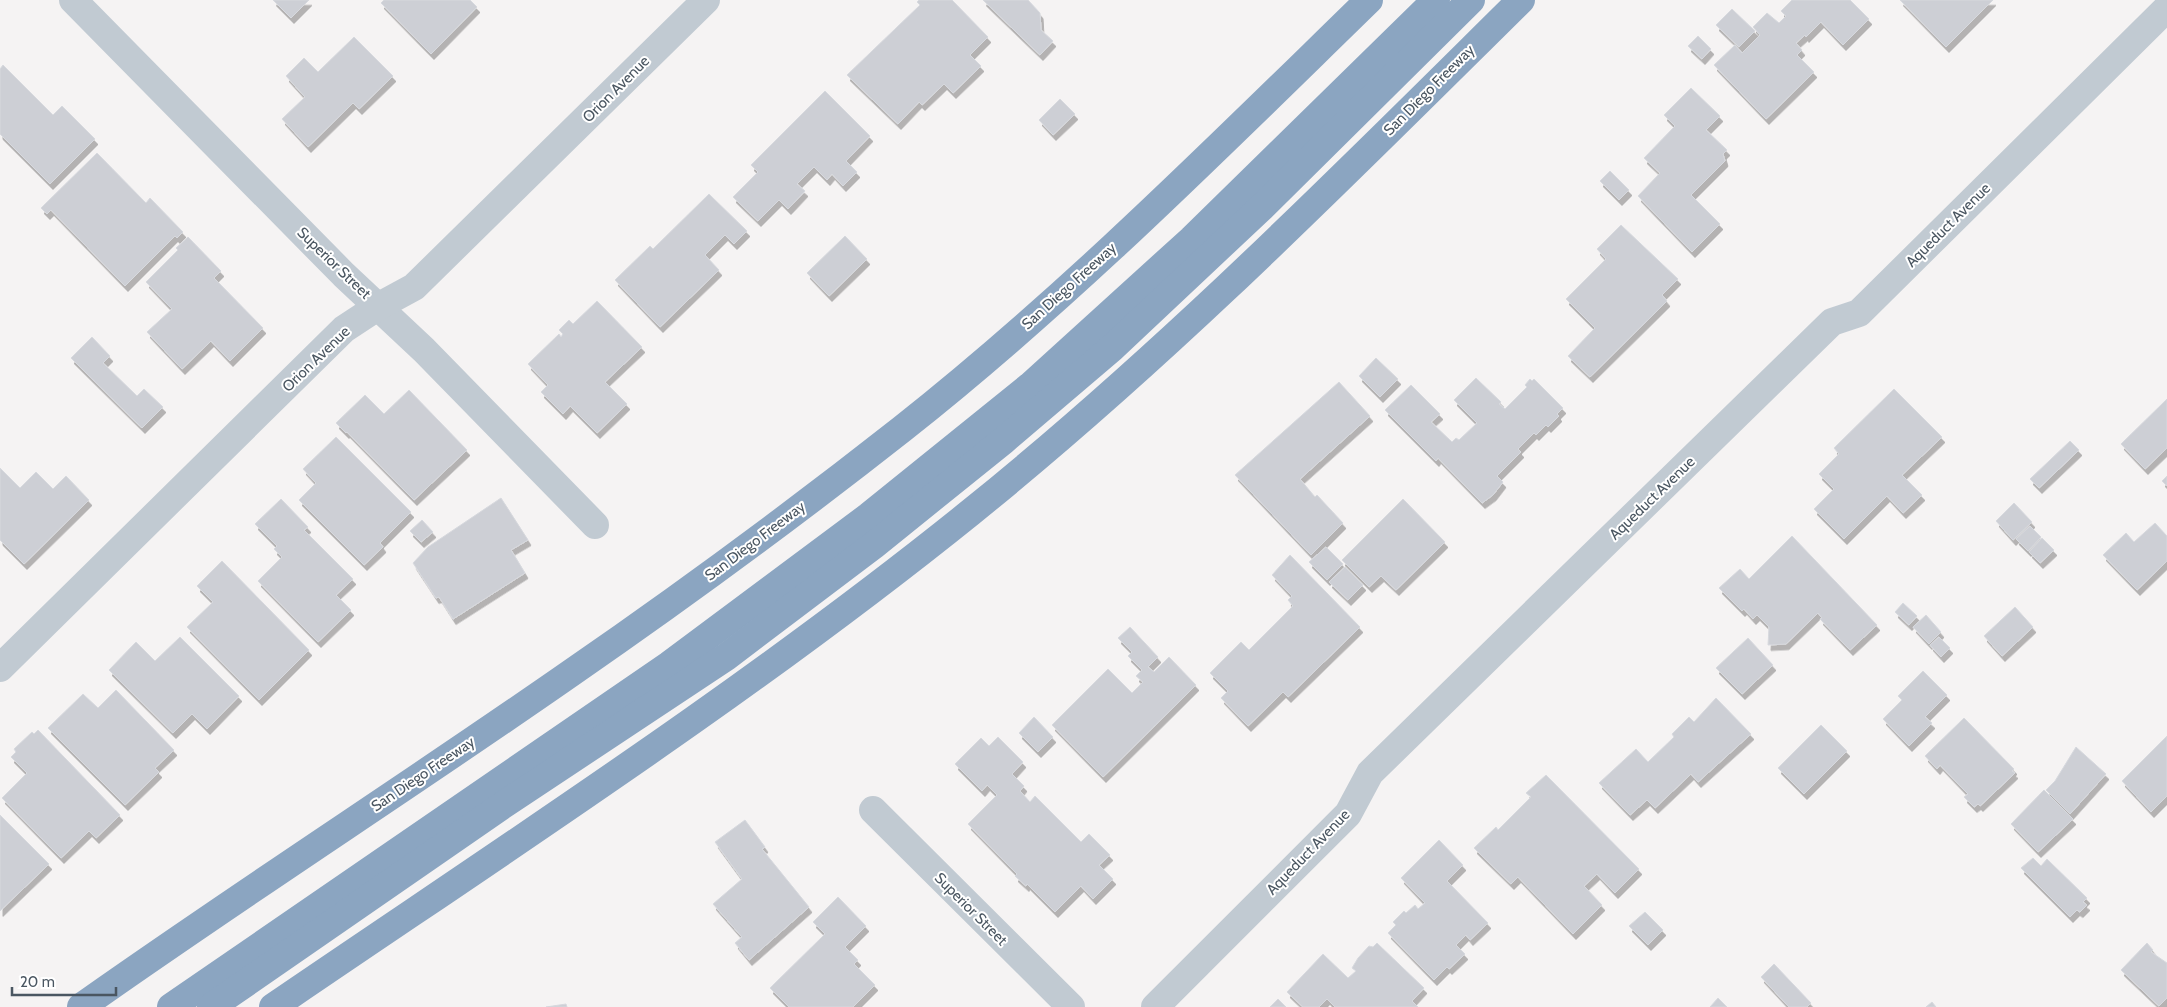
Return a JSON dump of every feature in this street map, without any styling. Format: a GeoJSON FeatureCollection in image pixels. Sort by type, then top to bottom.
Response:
{"type":"FeatureCollection","features":[{"type":"Feature","properties":{"kind":"highway","name":"San Diego Freeway"},"geometry":{"type":"LineString","coordinates":[[81,1007],[571,674],[718,569],[904,427],[991,356],[1158,205],[1369,0]]}},
{"type":"Feature","properties":{"kind":"highway"},"geometry":{"type":"LineString","coordinates":[[171,1007],[669,665],[869,516],[1030,386],[1192,239],[1436,0]]}},
{"type":"Feature","properties":{"kind":"highway"},"geometry":{"type":"LineString","coordinates":[[211,1007],[503,806],[726,657],[874,546],[1112,348],[1262,207],[1471,0]]}},
{"type":"Feature","properties":{"kind":"highway","name":"San Diego Freeway"},"geometry":{"type":"LineString","coordinates":[[273,1007],[713,706],[848,609],[975,509],[1176,334],[1268,248],[1520,0]]}},
{"type":"Feature","properties":{"kind":"street","name":"Superior Street"},"geometry":{"type":"LineString","coordinates":[[73,0],[344,276],[379,306],[595,525]]}},
{"type":"Feature","properties":{"kind":"street","name":"Orion Avenue"},"geometry":{"type":"LineString","coordinates":[[0,668],[344,329],[379,306],[414,287],[706,0]]}},
{"type":"Feature","properties":{"kind":"street","name":"Aqueduct Avenue"},"geometry":{"type":"LineString","coordinates":[[1155,1007],[1348,814],[1370,773],[1832,322],[1859,313],[2167,8]]}},
{"type":"Feature","properties":{"kind":"street","name":"Superior Street"},"geometry":{"type":"LineString","coordinates":[[873,810],[1071,1007]]}},
{"type":"Feature","properties":{"kind":"building"},"geometry":{"type":"Polygon","coordinates":[[[273,0],[309,0],[291,18],[273,0]]]}},
{"type":"Feature","properties":{"kind":"building"},"geometry":{"type":"Polygon","coordinates":[[[384,0],[470,0],[477,7],[431,54],[381,3],[384,0]]]}},
{"type":"Feature","properties":{"kind":"building"},"geometry":{"type":"Polygon","coordinates":[[[919,0],[952,0],[988,37],[970,55],[981,66],[953,93],[944,84],[922,105],[919,102],[898,124],[847,75],[920,5],[917,2],[919,0]]]}},
{"type":"Feature","properties":{"kind":"building"},"geometry":{"type":"Polygon","coordinates":[[[983,0],[1028,0],[1040,13],[1041,30],[1053,41],[1040,55],[983,0]]]}},
{"type":"Feature","properties":{"kind":"building"},"geometry":{"type":"Polygon","coordinates":[[[1792,0],[1850,0],[1869,19],[1843,45],[1821,22],[1806,37],[1805,35],[1796,43],[1802,50],[1797,55],[1814,72],[1766,119],[1714,65],[1735,45],[1742,53],[1760,35],[1753,27],[1767,13],[1779,23],[1786,16],[1781,11],[1792,0]]]}},
{"type":"Feature","properties":{"kind":"building"},"geometry":{"type":"Polygon","coordinates":[[[1900,0],[1993,0],[1946,47],[1900,0]]]}},
{"type":"Feature","properties":{"kind":"building"},"geometry":{"type":"Polygon","coordinates":[[[1732,9],[1755,31],[1739,47],[1716,25],[1732,9]]]}},
{"type":"Feature","properties":{"kind":"building"},"geometry":{"type":"Polygon","coordinates":[[[1698,36],[1711,49],[1702,59],[1688,46],[1698,36]]]}},
{"type":"Feature","properties":{"kind":"building"},"geometry":{"type":"Polygon","coordinates":[[[354,37],[393,76],[359,109],[353,103],[308,147],[282,119],[305,97],[286,76],[304,58],[318,72],[354,37]]]}},
{"type":"Feature","properties":{"kind":"building"},"geometry":{"type":"Polygon","coordinates":[[[3,65],[53,115],[62,106],[95,139],[50,184],[0,134],[0,69],[3,65]]]}},
{"type":"Feature","properties":{"kind":"building"},"geometry":{"type":"Polygon","coordinates":[[[1691,88],[1720,116],[1706,130],[1727,150],[1723,154],[1725,161],[1691,195],[1720,224],[1692,252],[1638,196],[1660,173],[1644,158],[1675,126],[1664,115],[1691,88]]]}},
{"type":"Feature","properties":{"kind":"building"},"geometry":{"type":"Polygon","coordinates":[[[825,91],[870,136],[846,161],[857,172],[843,186],[832,174],[827,180],[814,167],[797,184],[805,191],[788,209],[779,200],[758,221],[733,197],[758,172],[751,165],[825,91]]]}},
{"type":"Feature","properties":{"kind":"building"},"geometry":{"type":"Polygon","coordinates":[[[1060,99],[1075,114],[1053,135],[1039,120],[1060,99]]]}},
{"type":"Feature","properties":{"kind":"building"},"geometry":{"type":"Polygon","coordinates":[[[97,153],[146,203],[150,198],[183,232],[177,238],[175,236],[125,286],[51,210],[47,214],[41,208],[97,153]]]}},
{"type":"Feature","properties":{"kind":"building"},"geometry":{"type":"Polygon","coordinates":[[[1610,171],[1629,190],[1619,200],[1600,181],[1610,171]]]}},
{"type":"Feature","properties":{"kind":"building"},"geometry":{"type":"Polygon","coordinates":[[[709,194],[747,231],[734,244],[725,235],[705,255],[719,270],[660,327],[615,280],[650,246],[653,249],[709,194]]]}},
{"type":"Feature","properties":{"kind":"building"},"geometry":{"type":"Polygon","coordinates":[[[1621,225],[1678,279],[1662,295],[1667,301],[1590,377],[1568,356],[1595,328],[1566,299],[1606,259],[1597,249],[1621,225]]]}},
{"type":"Feature","properties":{"kind":"building"},"geometry":{"type":"Polygon","coordinates":[[[845,236],[867,259],[829,296],[807,273],[845,236]]]}},
{"type":"Feature","properties":{"kind":"building"},"geometry":{"type":"Polygon","coordinates":[[[188,237],[221,271],[214,278],[263,328],[230,361],[211,341],[182,369],[147,332],[172,309],[146,282],[178,250],[176,248],[188,237]]]}},
{"type":"Feature","properties":{"kind":"building"},"geometry":{"type":"Polygon","coordinates":[[[597,301],[642,347],[605,382],[627,404],[597,433],[570,406],[563,414],[541,392],[548,385],[528,364],[559,334],[561,337],[563,334],[559,330],[569,320],[573,324],[597,301]]]}},
{"type":"Feature","properties":{"kind":"building"},"geometry":{"type":"Polygon","coordinates":[[[92,337],[110,356],[103,363],[137,396],[144,389],[163,407],[142,428],[71,358],[92,337]]]}},
{"type":"Feature","properties":{"kind":"building"},"geometry":{"type":"Polygon","coordinates":[[[1376,358],[1398,379],[1380,397],[1359,376],[1376,358]]]}},
{"type":"Feature","properties":{"kind":"building"},"geometry":{"type":"Polygon","coordinates":[[[1476,378],[1501,402],[1499,404],[1505,409],[1527,387],[1525,385],[1530,379],[1532,381],[1534,379],[1563,408],[1557,414],[1559,416],[1548,427],[1546,425],[1536,435],[1534,433],[1518,449],[1521,452],[1497,476],[1503,482],[1493,495],[1482,503],[1438,458],[1436,461],[1385,410],[1411,385],[1440,414],[1431,422],[1452,442],[1456,438],[1459,440],[1477,423],[1454,400],[1476,378]]]}},
{"type":"Feature","properties":{"kind":"building"},"geometry":{"type":"Polygon","coordinates":[[[1339,382],[1370,416],[1300,479],[1315,497],[1317,495],[1343,523],[1311,555],[1235,475],[1339,382]]]}},
{"type":"Feature","properties":{"kind":"building"},"geometry":{"type":"Polygon","coordinates":[[[1894,389],[1942,437],[1902,475],[1922,495],[1903,513],[1887,496],[1844,539],[1814,509],[1834,489],[1819,474],[1839,454],[1834,448],[1894,389]]]}},
{"type":"Feature","properties":{"kind":"building"},"geometry":{"type":"Polygon","coordinates":[[[409,390],[467,450],[414,500],[336,423],[365,395],[384,414],[409,390]]]}},
{"type":"Feature","properties":{"kind":"building"},"geometry":{"type":"Polygon","coordinates":[[[2167,399],[2167,448],[2145,469],[2121,444],[2167,399]]]}},
{"type":"Feature","properties":{"kind":"building"},"geometry":{"type":"Polygon","coordinates":[[[336,437],[411,512],[380,543],[383,547],[364,565],[299,500],[316,483],[303,469],[336,437]]]}},
{"type":"Feature","properties":{"kind":"building"},"geometry":{"type":"Polygon","coordinates":[[[2070,441],[2079,450],[2039,488],[2030,479],[2070,441]]]}},
{"type":"Feature","properties":{"kind":"building"},"geometry":{"type":"Polygon","coordinates":[[[0,468],[20,488],[36,472],[53,489],[66,476],[89,500],[24,564],[0,540],[0,468]]]}},
{"type":"Feature","properties":{"kind":"building"},"geometry":{"type":"Polygon","coordinates":[[[2167,476],[2167,486],[2162,481],[2167,476]]]}},
{"type":"Feature","properties":{"kind":"building"},"geometry":{"type":"Polygon","coordinates":[[[501,498],[528,540],[511,550],[525,573],[453,619],[439,597],[436,598],[413,563],[428,547],[501,498]]]}},
{"type":"Feature","properties":{"kind":"building"},"geometry":{"type":"Polygon","coordinates":[[[281,499],[308,527],[304,530],[353,579],[336,595],[351,610],[318,642],[258,581],[282,557],[274,549],[277,546],[255,524],[281,499]]]}},
{"type":"Feature","properties":{"kind":"building"},"geometry":{"type":"Polygon","coordinates":[[[1403,499],[1445,542],[1396,590],[1381,576],[1369,587],[1342,560],[1403,499]]]}},
{"type":"Feature","properties":{"kind":"building"},"geometry":{"type":"Polygon","coordinates":[[[2014,503],[2032,522],[2013,540],[1996,521],[2014,503]]]}},
{"type":"Feature","properties":{"kind":"building"},"geometry":{"type":"Polygon","coordinates":[[[422,520],[433,532],[421,542],[410,531],[422,520]]]}},
{"type":"Feature","properties":{"kind":"building"},"geometry":{"type":"Polygon","coordinates":[[[2155,523],[2167,536],[2167,561],[2137,590],[2103,555],[2126,533],[2134,542],[2155,523]]]}},
{"type":"Feature","properties":{"kind":"building"},"geometry":{"type":"Polygon","coordinates":[[[2030,526],[2041,537],[2028,551],[2016,539],[2030,526]]]}},
{"type":"Feature","properties":{"kind":"building"},"geometry":{"type":"Polygon","coordinates":[[[1792,536],[1877,625],[1850,650],[1820,619],[1822,618],[1818,613],[1786,644],[1768,645],[1769,627],[1757,615],[1753,619],[1744,609],[1742,611],[1719,588],[1740,569],[1749,579],[1792,536]]]}},
{"type":"Feature","properties":{"kind":"building"},"geometry":{"type":"Polygon","coordinates":[[[2042,538],[2054,550],[2040,563],[2029,552],[2042,538]]]}},
{"type":"Feature","properties":{"kind":"building"},"geometry":{"type":"Polygon","coordinates":[[[1326,547],[1343,564],[1327,580],[1309,562],[1326,547]]]}},
{"type":"Feature","properties":{"kind":"building"},"geometry":{"type":"Polygon","coordinates":[[[1290,555],[1360,627],[1288,697],[1283,692],[1248,726],[1221,698],[1228,691],[1210,673],[1241,642],[1249,650],[1293,606],[1288,600],[1292,596],[1272,575],[1290,555]]]}},
{"type":"Feature","properties":{"kind":"building"},"geometry":{"type":"Polygon","coordinates":[[[222,561],[309,650],[259,700],[187,627],[213,602],[197,586],[222,561]]]}},
{"type":"Feature","properties":{"kind":"building"},"geometry":{"type":"Polygon","coordinates":[[[1345,567],[1363,585],[1348,600],[1329,582],[1345,567]]]}},
{"type":"Feature","properties":{"kind":"building"},"geometry":{"type":"Polygon","coordinates":[[[1903,603],[1917,616],[1909,625],[1895,612],[1903,603]]]}},
{"type":"Feature","properties":{"kind":"building"},"geometry":{"type":"Polygon","coordinates":[[[2015,607],[2033,627],[2002,656],[1984,636],[2015,607]]]}},
{"type":"Feature","properties":{"kind":"building"},"geometry":{"type":"Polygon","coordinates":[[[1926,615],[1941,632],[1929,644],[1913,627],[1926,615]]]}},
{"type":"Feature","properties":{"kind":"building"},"geometry":{"type":"Polygon","coordinates":[[[1130,627],[1158,657],[1148,667],[1154,672],[1169,657],[1196,685],[1103,777],[1052,725],[1108,669],[1132,693],[1143,682],[1136,676],[1142,670],[1128,656],[1132,652],[1118,638],[1130,627]]]}},
{"type":"Feature","properties":{"kind":"building"},"geometry":{"type":"Polygon","coordinates":[[[180,637],[239,696],[207,729],[192,714],[173,733],[109,670],[136,642],[155,661],[180,637]]]}},
{"type":"Feature","properties":{"kind":"building"},"geometry":{"type":"Polygon","coordinates":[[[1939,637],[1950,648],[1941,657],[1930,645],[1939,637]]]}},
{"type":"Feature","properties":{"kind":"building"},"geometry":{"type":"Polygon","coordinates":[[[1748,638],[1773,665],[1742,694],[1716,668],[1748,638]]]}},
{"type":"Feature","properties":{"kind":"building"},"geometry":{"type":"Polygon","coordinates":[[[1923,671],[1947,695],[1925,717],[1932,723],[1909,746],[1883,719],[1902,700],[1898,696],[1923,671]]]}},
{"type":"Feature","properties":{"kind":"building"},"geometry":{"type":"Polygon","coordinates":[[[116,690],[174,750],[155,768],[159,772],[125,805],[48,728],[83,694],[98,708],[116,690]]]}},
{"type":"Feature","properties":{"kind":"building"},"geometry":{"type":"Polygon","coordinates":[[[1716,698],[1751,734],[1698,782],[1691,774],[1655,808],[1647,800],[1630,815],[1599,783],[1636,749],[1648,762],[1674,737],[1672,734],[1689,717],[1694,722],[1716,698]]]}},
{"type":"Feature","properties":{"kind":"building"},"geometry":{"type":"Polygon","coordinates":[[[1034,717],[1053,737],[1038,752],[1019,733],[1034,717]]]}},
{"type":"Feature","properties":{"kind":"building"},"geometry":{"type":"Polygon","coordinates":[[[1964,718],[2014,769],[2012,771],[2015,773],[1980,806],[1978,804],[1974,807],[1964,797],[1968,794],[1940,765],[1937,769],[1925,756],[1964,718]]]}},
{"type":"Feature","properties":{"kind":"building"},"geometry":{"type":"Polygon","coordinates":[[[1821,725],[1847,751],[1804,794],[1778,768],[1821,725]]]}},
{"type":"Feature","properties":{"kind":"building"},"geometry":{"type":"Polygon","coordinates":[[[38,730],[120,815],[96,838],[89,831],[61,858],[2,798],[27,773],[11,757],[16,752],[14,749],[32,732],[34,734],[38,730]]]}},
{"type":"Feature","properties":{"kind":"building"},"geometry":{"type":"Polygon","coordinates":[[[2167,736],[2167,796],[2151,812],[2122,781],[2167,736]]]}},
{"type":"Feature","properties":{"kind":"building"},"geometry":{"type":"Polygon","coordinates":[[[998,737],[1023,762],[1012,774],[1024,786],[1020,791],[1030,802],[1035,796],[1081,842],[1089,834],[1110,855],[1099,865],[1113,879],[1093,899],[1081,886],[1055,912],[1027,884],[1026,886],[1015,876],[1017,874],[968,824],[997,795],[987,785],[982,791],[955,764],[981,738],[989,746],[998,737]]]}},
{"type":"Feature","properties":{"kind":"building"},"geometry":{"type":"Polygon","coordinates":[[[2076,747],[2106,774],[2070,814],[2046,790],[2055,781],[2076,747]]]}},
{"type":"Feature","properties":{"kind":"building"},"geometry":{"type":"Polygon","coordinates":[[[1546,775],[1639,869],[1615,893],[1597,874],[1584,886],[1602,905],[1573,934],[1518,877],[1511,884],[1474,848],[1496,827],[1498,830],[1531,797],[1526,793],[1546,775]]]}},
{"type":"Feature","properties":{"kind":"building"},"geometry":{"type":"Polygon","coordinates":[[[2044,790],[2073,819],[2038,852],[2011,824],[2044,790]]]}},
{"type":"Feature","properties":{"kind":"building"},"geometry":{"type":"Polygon","coordinates":[[[0,815],[49,864],[0,911],[0,815]]]}},
{"type":"Feature","properties":{"kind":"building"},"geometry":{"type":"Polygon","coordinates":[[[745,820],[765,847],[762,849],[809,907],[749,960],[735,943],[742,937],[713,904],[742,879],[715,842],[745,820]]]}},
{"type":"Feature","properties":{"kind":"building"},"geometry":{"type":"Polygon","coordinates":[[[1439,840],[1463,865],[1447,881],[1488,923],[1470,940],[1466,935],[1456,945],[1465,954],[1449,969],[1447,967],[1434,980],[1388,933],[1396,925],[1393,922],[1404,911],[1406,913],[1415,905],[1418,909],[1425,903],[1401,878],[1439,840]]]}},
{"type":"Feature","properties":{"kind":"building"},"geometry":{"type":"Polygon","coordinates":[[[2033,858],[2041,866],[2047,859],[2087,898],[2083,902],[2087,905],[2080,912],[2077,910],[2070,917],[2021,868],[2033,858]]]}},
{"type":"Feature","properties":{"kind":"building"},"geometry":{"type":"Polygon","coordinates":[[[838,897],[866,926],[845,947],[858,960],[854,964],[875,985],[853,1007],[789,1007],[770,988],[825,934],[813,922],[838,897]]]}},
{"type":"Feature","properties":{"kind":"building"},"geometry":{"type":"Polygon","coordinates":[[[1645,912],[1663,930],[1648,945],[1629,926],[1645,912]]]}},
{"type":"Feature","properties":{"kind":"building"},"geometry":{"type":"Polygon","coordinates":[[[1377,943],[1424,988],[1412,1001],[1418,1007],[1335,1007],[1327,999],[1319,1007],[1303,1007],[1287,992],[1323,954],[1348,978],[1356,971],[1352,968],[1358,958],[1369,946],[1373,947],[1377,943]]]}},
{"type":"Feature","properties":{"kind":"building"},"geometry":{"type":"Polygon","coordinates":[[[2147,943],[2153,950],[2151,952],[2167,963],[2167,998],[2159,1006],[2121,970],[2147,943]]]}},
{"type":"Feature","properties":{"kind":"building"},"geometry":{"type":"Polygon","coordinates":[[[1774,964],[1811,1003],[1807,1007],[1789,1007],[1761,977],[1774,964]]]}},
{"type":"Feature","properties":{"kind":"building"},"geometry":{"type":"Polygon","coordinates":[[[1718,998],[1727,1007],[1710,1007],[1718,998]]]}},
{"type":"Feature","properties":{"kind":"building"},"geometry":{"type":"Polygon","coordinates":[[[1278,999],[1286,1007],[1270,1007],[1278,999]]]}},
{"type":"Feature","properties":{"kind":"building"},"geometry":{"type":"Polygon","coordinates":[[[1932,1002],[1936,1007],[1926,1007],[1932,1002]]]}},
{"type":"Feature","properties":{"kind":"building"},"geometry":{"type":"Polygon","coordinates":[[[566,1004],[567,1007],[546,1007],[566,1004]]]}}]}
